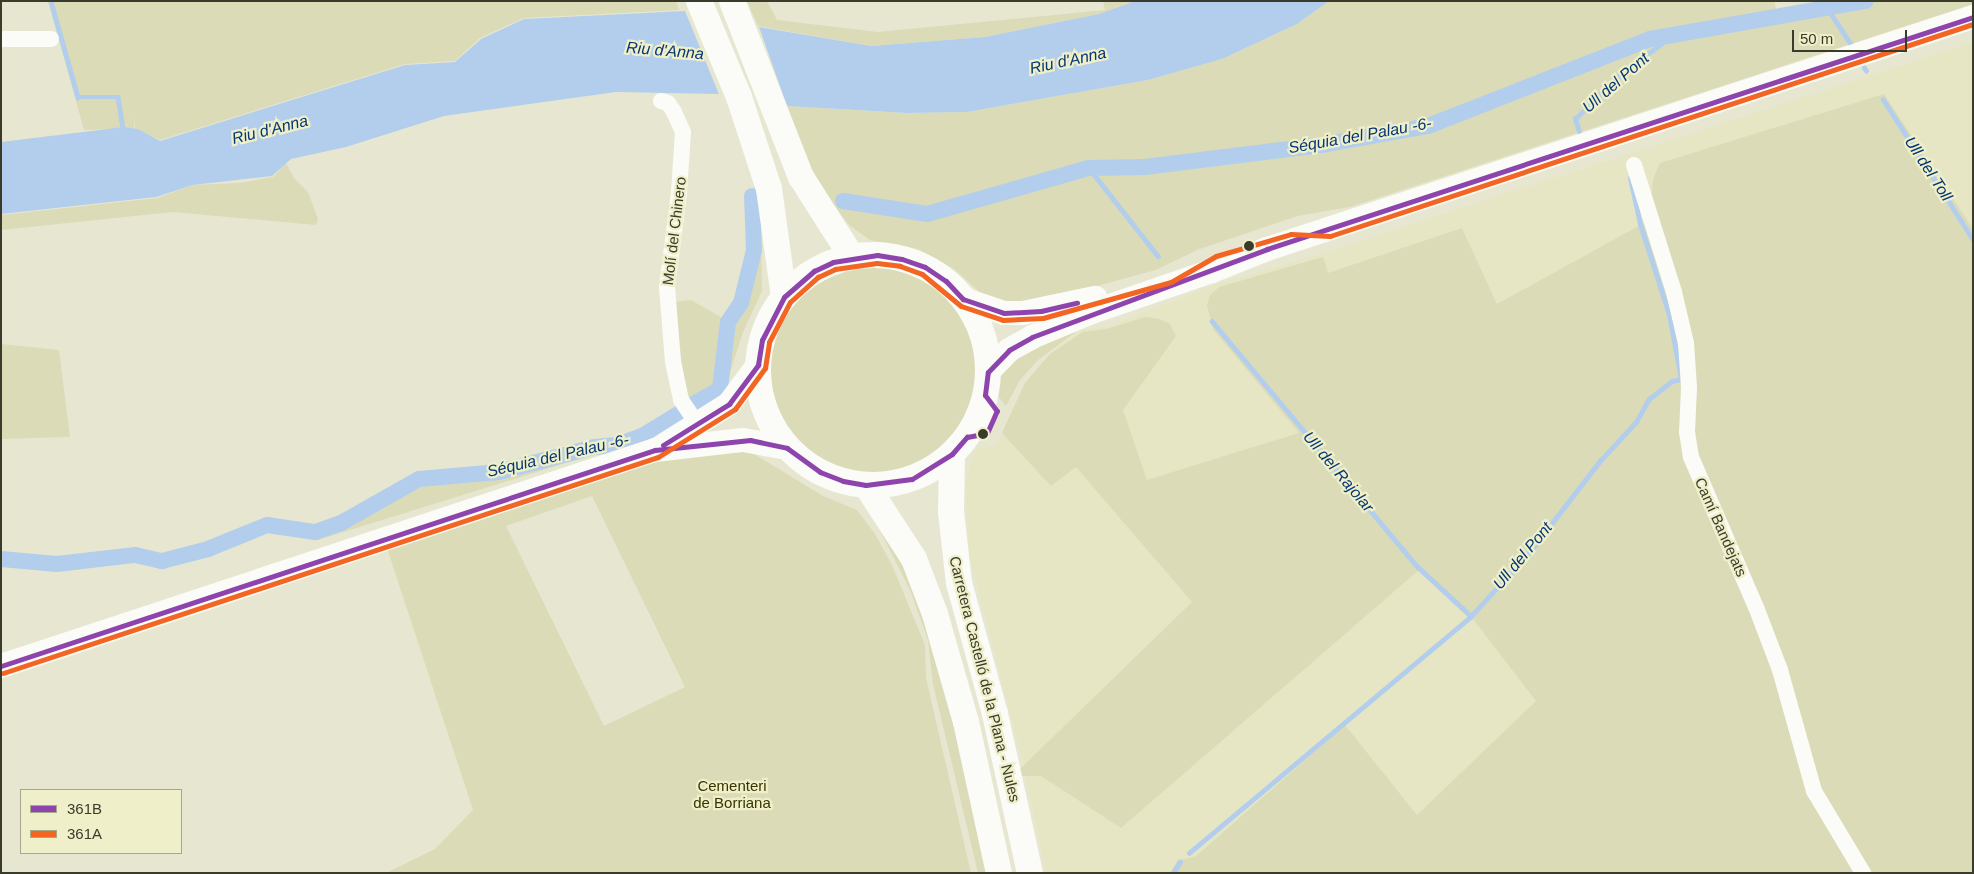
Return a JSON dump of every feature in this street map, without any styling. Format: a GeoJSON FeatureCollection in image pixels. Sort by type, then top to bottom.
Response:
{"type":"FeatureCollection","features":[{"type":"Feature","properties":{"kind":"main road"},"geometry":{"type":"LineString","coordinates":[[702,8],[739,97],[769,188],[784,297]]}},
{"type":"Feature","properties":{"kind":"main road"},"geometry":{"type":"LineString","coordinates":[[736,12],[801,177],[852,257]]}},
{"type":"Feature","properties":{"kind":"main road"},"geometry":{"type":"LineString","coordinates":[[988,372],[1009,350],[1032,337],[1092,312],[1212,271],[1268,248],[1972,17]]}},
{"type":"Feature","properties":{"kind":"main road"},"geometry":{"type":"LineString","coordinates":[[963,299],[1004,313],[1041,310],[1089,300],[1209,262],[1268,248]]}},
{"type":"Feature","properties":{"kind":"main road"},"geometry":{"type":"LineString","coordinates":[[1,666],[655,450],[750,440],[787,448],[820,472],[866,485],[912,479],[952,454],[978,417],[988,372],[982,333],[963,299],[946,281],[917,264],[877,255],[852,257],[814,271],[784,297],[771,318],[762,340],[758,365],[764,406],[787,448]]}},
{"type":"Feature","properties":{"kind":"main road"},"geometry":{"type":"LineString","coordinates":[[655,450],[729,404],[758,365]]}},
{"type":"Feature","properties":{"kind":"main road","name":"Carretera Castelló de la Plana - Nules"},"geometry":{"type":"LineString","coordinates":[[952,454],[951,512],[959,583],[997,723],[1030,873]]}},
{"type":"Feature","properties":{"kind":"main road","name":"Carretera Castelló de la Plana - Nules"},"geometry":{"type":"LineString","coordinates":[[866,485],[914,559],[935,614],[966,722],[999,873]]}},
{"type":"Feature","properties":{"kind":"street"},"geometry":{"type":"LineString","coordinates":[[1,39],[51,39]]}},
{"type":"Feature","properties":{"kind":"street","name":"Molí del Chinero"},"geometry":{"type":"LineString","coordinates":[[661,101],[674,112],[683,132],[680,184],[666,287],[681,400],[697,424]]}},
{"type":"Feature","properties":{"kind":"street","name":"Camí Bandejats"},"geometry":{"type":"LineString","coordinates":[[1634,165],[1674,292],[1686,343],[1687,432],[1691,457],[1756,607],[1780,670],[1814,790],[1864,873]]}},
{"type":"Feature","properties":{"kind":"shaded area"},"geometry":{"type":"Polygon","coordinates":[[[1973,42],[1973,873],[1046,873],[1021,756],[969,554],[965,488],[971,460],[978,449],[996,446],[1024,383],[1050,353],[1082,330],[1107,327],[1211,286],[1326,252],[1973,42]]]}},
{"type":"Feature","properties":{"kind":"green space"},"geometry":{"type":"Polygon","coordinates":[[[48,1],[676,1],[679,10],[524,18],[480,38],[455,61],[405,64],[160,140],[135,129],[134,115],[134,128],[84,130],[48,1]]]}},
{"type":"Feature","properties":{"kind":"green space"},"geometry":{"type":"Polygon","coordinates":[[[747,1],[767,1],[777,20],[878,32],[1105,10],[1103,1],[1134,1],[1099,14],[985,37],[871,46],[758,26],[747,1]]]}},
{"type":"Feature","properties":{"kind":"green space"},"geometry":{"type":"Polygon","coordinates":[[[1329,1],[1774,1],[1777,12],[1833,1],[1973,1],[1973,4],[1350,207],[1297,216],[1197,250],[1156,270],[1086,289],[1012,304],[984,296],[954,269],[918,249],[870,240],[849,225],[815,180],[786,106],[903,113],[967,112],[1148,80],[1222,59],[1297,24],[1329,1]]]}},
{"type":"Feature","properties":{"kind":"green space"},"geometry":{"type":"Polygon","coordinates":[[[1884,94],[1973,229],[1973,873],[1868,873],[1816,782],[1694,452],[1692,393],[1651,201],[1653,179],[1660,163],[1884,94]]]}},
{"type":"Feature","properties":{"kind":"green space"},"geometry":{"type":"Polygon","coordinates":[[[286,163],[294,178],[308,192],[318,219],[316,225],[173,212],[1,230],[1,215],[157,198],[193,185],[239,183],[273,177],[286,163]]]}},
{"type":"Feature","properties":{"kind":"green space"},"geometry":{"type":"Polygon","coordinates":[[[752,193],[761,231],[762,291],[743,332],[724,391],[696,411],[686,392],[673,302],[691,300],[728,321],[740,302],[749,277],[753,251],[752,193]]]}},
{"type":"Feature","properties":{"kind":"green space"},"geometry":{"type":"Polygon","coordinates":[[[1646,222],[1679,341],[1683,417],[1755,607],[1794,736],[1860,873],[1170,873],[1178,860],[1195,857],[1345,725],[1417,815],[1536,701],[1473,619],[1419,570],[1121,828],[1041,776],[1022,776],[1020,769],[1192,602],[1076,467],[1051,486],[1002,433],[1025,383],[1050,354],[1083,332],[1107,329],[1145,317],[1160,319],[1170,324],[1176,336],[1123,410],[1147,480],[1299,433],[1213,329],[1207,305],[1210,295],[1219,287],[1323,257],[1328,273],[1462,228],[1497,304],[1646,222]]]}},
{"type":"Feature","properties":{"kind":"green space"},"geometry":{"type":"Polygon","coordinates":[[[873,266],[893,268],[922,278],[939,290],[953,304],[969,330],[975,350],[977,370],[975,390],[965,419],[953,436],[939,450],[913,466],[893,472],[873,474],[853,472],[824,462],[807,450],[793,436],[777,410],[771,390],[769,370],[771,350],[781,321],[793,304],[807,290],[833,274],[853,268],[873,266]]]}},
{"type":"Feature","properties":{"kind":"green space"},"geometry":{"type":"Polygon","coordinates":[[[1080,329],[1038,360],[1020,380],[1006,406],[995,392],[998,376],[1008,358],[1080,329]]]}},
{"type":"Feature","properties":{"kind":"green space"},"geometry":{"type":"Polygon","coordinates":[[[1,344],[59,350],[70,437],[1,439],[1,344]]]}},
{"type":"Feature","properties":{"kind":"green space"},"geometry":{"type":"Polygon","coordinates":[[[617,446],[318,540],[316,532],[342,523],[370,505],[419,480],[499,472],[594,447],[617,446]]]}},
{"type":"Feature","properties":{"kind":"green space","name":"Cementeri de Borriana"},"geometry":{"type":"Polygon","coordinates":[[[704,449],[751,452],[823,496],[857,510],[875,534],[892,565],[925,645],[926,678],[971,873],[386,873],[435,849],[473,810],[387,548],[612,472],[704,449]],[[592,496],[506,526],[604,726],[685,687],[592,496]]]}},
{"type":"Feature","properties":{"kind":"green space"},"geometry":{"type":"Polygon","coordinates":[[[876,523],[891,538],[933,635],[989,873],[978,873],[933,684],[928,640],[910,590],[876,523]]]}},
{"type":"Feature","properties":{"kind":"water","name":"Riu d'Anna"},"geometry":{"type":"Polygon","coordinates":[[[1135,1],[1329,1],[1297,24],[1222,59],[1148,80],[967,112],[906,113],[787,106],[759,27],[871,46],[985,37],[1099,14],[1135,1]]]}},
{"type":"Feature","properties":{"kind":"water","name":"Riu d'Anna"},"geometry":{"type":"Polygon","coordinates":[[[685,11],[719,94],[616,92],[444,116],[346,147],[291,159],[272,176],[193,185],[156,197],[1,214],[1,142],[124,127],[138,129],[160,141],[405,65],[455,62],[481,39],[524,19],[685,11]]]}},
{"type":"Feature","properties":{"kind":"pier"},"geometry":{"type":"Polygon","coordinates":[[[686,11],[688,11],[721,94],[719,94],[686,11]]]}},
{"type":"Feature","properties":{"kind":"waterway"},"geometry":{"type":"LineString","coordinates":[[51,1],[78,97],[118,97],[123,130],[120,133]]}},
{"type":"Feature","properties":{"kind":"waterway"},"geometry":{"type":"LineString","coordinates":[[1815,1],[1816,10]]}},
{"type":"Feature","properties":{"kind":"waterway","name":"Séquia del Palau -6-"},"geometry":{"type":"LineString","coordinates":[[843,201],[927,214],[1089,168],[1145,167],[1322,145],[1428,126],[1650,39],[1866,1]]}},
{"type":"Feature","properties":{"kind":"waterway","name":"Ull del Toll"},"geometry":{"type":"LineString","coordinates":[[1828,9],[1851,44]]}},
{"type":"Feature","properties":{"kind":"waterway","name":"Ull del Pont"},"geometry":{"type":"LineString","coordinates":[[1579,132],[1575,119],[1621,74],[1662,43],[1662,37]]}},
{"type":"Feature","properties":{"kind":"waterway","name":"Ull del Toll"},"geometry":{"type":"LineString","coordinates":[[1883,99],[1973,239]]}},
{"type":"Feature","properties":{"kind":"waterway","name":"Ull del Rajolar"},"geometry":{"type":"LineString","coordinates":[[1089,168],[1158,256]]}},
{"type":"Feature","properties":{"kind":"waterway","name":"Ull del Pont"},"geometry":{"type":"LineString","coordinates":[[1189,853],[1471,616],[1528,554],[1600,461],[1636,422],[1649,399],[1672,381],[1681,379],[1669,315],[1640,224],[1630,178]]}},
{"type":"Feature","properties":{"kind":"waterway","name":"Séquia del Palau -6-"},"geometry":{"type":"LineString","coordinates":[[695,403],[720,389],[728,322],[741,303],[754,250],[752,196]]}},
{"type":"Feature","properties":{"kind":"waterway","name":"Ull del Rajolar"},"geometry":{"type":"LineString","coordinates":[[1212,321],[1418,567],[1471,616]]}},
{"type":"Feature","properties":{"kind":"waterway","name":"Séquia del Palau -6-"},"geometry":{"type":"LineString","coordinates":[[1,559],[57,564],[135,555],[162,561],[208,549],[267,525],[315,532],[341,523],[419,479],[499,472],[594,447],[617,445],[642,436],[680,413]]}},
{"type":"Feature","properties":{"kind":"waterway","name":"Ull del Pont"},"geometry":{"type":"LineString","coordinates":[[1173,873],[1180,862]]}},
{"type":"Feature","properties":{"kind":"transit line","name":"361B"},"geometry":{"type":"LineString","coordinates":[[1,666],[655,450],[750,440],[787,448],[820,472],[843,481],[866,485],[912,479],[952,454],[967,437],[987,433],[997,411],[985,395],[988,372],[1009,350],[1032,337],[1267,249],[1973,17]]}},
{"type":"Feature","properties":{"kind":"transit line","name":"361A"},"geometry":{"type":"LineString","coordinates":[[3,673],[658,457],[735,409],[765,368],[769,342],[790,302],[818,277],[835,269],[877,263],[900,266],[922,274],[961,306],[1003,320],[1043,318],[1171,282],[1216,256],[1291,234],[1330,236],[1973,24]]}},
{"type":"Feature","properties":{"kind":"transit line","name":"361B"},"geometry":{"type":"LineString","coordinates":[[663,445],[729,404],[758,365],[762,340],[784,297],[814,271],[833,262],[877,255],[902,259],[925,267],[946,281],[963,299],[1004,313],[1041,311],[1077,303]]}}]}
